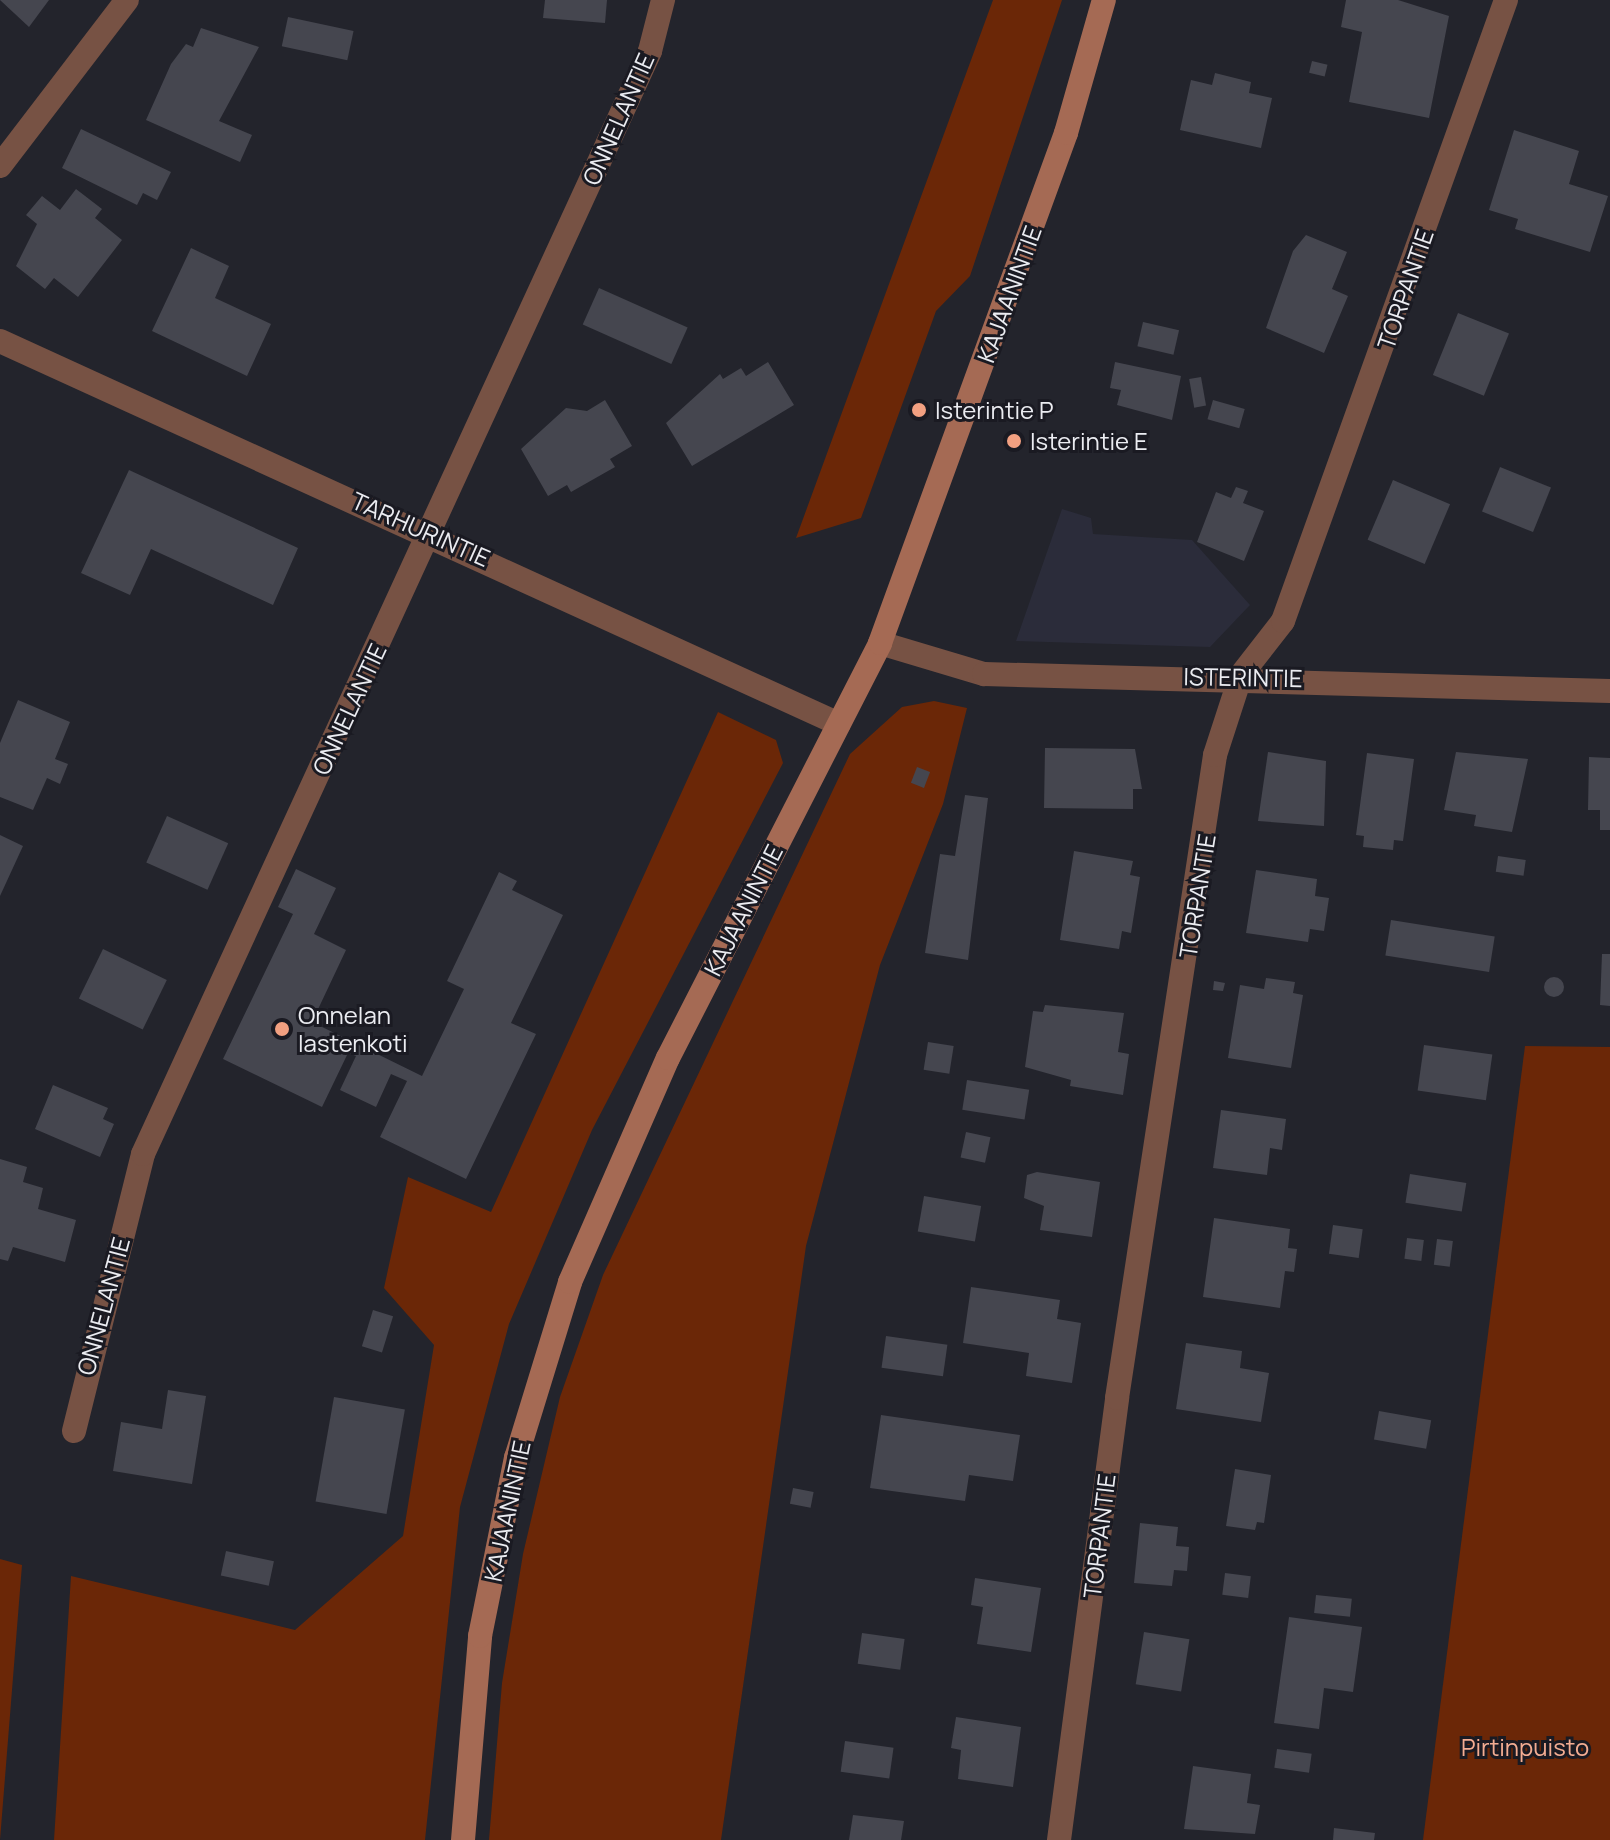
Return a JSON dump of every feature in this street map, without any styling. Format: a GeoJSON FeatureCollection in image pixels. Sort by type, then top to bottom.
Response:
{"type":"FeatureCollection","features":[{"type":"Feature","properties":{"kind":"main road","name":"KAJAANINTIE"},"geometry":{"type":"LineString","coordinates":[[463,1840],[480,1636],[516,1458],[570,1282],[668,1058],[880,643],[1066,133],[1104,0]]}},
{"type":"Feature","properties":{"kind":"street"},"geometry":{"type":"LineString","coordinates":[[0,166],[127,0]]}},
{"type":"Feature","properties":{"kind":"street","name":"ONNELANTIE"},"geometry":{"type":"LineString","coordinates":[[74,1431],[143,1154],[650,51],[663,0]]}},
{"type":"Feature","properties":{"kind":"street","name":"TORPANTIE"},"geometry":{"type":"LineString","coordinates":[[1059,1840],[1117,1398],[1215,755],[1241,675],[1283,621],[1506,0]]}},
{"type":"Feature","properties":{"kind":"street","name":"TARHURINTIE"},"geometry":{"type":"LineString","coordinates":[[0,341],[431,533],[839,724]]}},
{"type":"Feature","properties":{"kind":"street","name":"ISTERINTIE"},"geometry":{"type":"LineString","coordinates":[[880,643],[984,674],[1241,675],[1610,691]]}},
{"type":"Feature","properties":{"kind":"shaded area"},"geometry":{"type":"Polygon","coordinates":[[[1062,509],[1091,518],[1093,534],[1192,540],[1250,605],[1210,647],[1016,641],[1062,509]]]}},
{"type":"Feature","properties":{"kind":"green space"},"geometry":{"type":"Polygon","coordinates":[[[993,0],[1062,0],[970,276],[936,311],[861,518],[796,538],[993,0]]]}},
{"type":"Feature","properties":{"kind":"green space"},"geometry":{"type":"Polygon","coordinates":[[[934,701],[967,708],[943,804],[880,965],[806,1246],[721,1840],[489,1840],[502,1683],[523,1554],[560,1397],[603,1275],[850,754],[902,707],[934,701]]]}},
{"type":"Feature","properties":{"kind":"green space"},"geometry":{"type":"Polygon","coordinates":[[[718,712],[776,740],[783,763],[592,1130],[509,1324],[460,1507],[425,1840],[54,1840],[71,1576],[295,1630],[403,1536],[434,1345],[384,1288],[408,1177],[491,1212],[718,712]]]}},
{"type":"Feature","properties":{"kind":"green space","name":"Pirtinpuisto"},"geometry":{"type":"Polygon","coordinates":[[[1525,1046],[1610,1047],[1610,1840],[1423,1840],[1525,1046]]]}},
{"type":"Feature","properties":{"kind":"green space"},"geometry":{"type":"Polygon","coordinates":[[[0,1559],[22,1565],[0,1840],[0,1559]]]}},
{"type":"Feature","properties":{"kind":"building"},"geometry":{"type":"Polygon","coordinates":[[[0,0],[49,0],[29,27],[0,0]]]}},
{"type":"Feature","properties":{"kind":"building"},"geometry":{"type":"Polygon","coordinates":[[[545,0],[607,0],[605,23],[543,18],[545,0]]]}},
{"type":"Feature","properties":{"kind":"building"},"geometry":{"type":"Polygon","coordinates":[[[1346,0],[1398,0],[1449,16],[1429,118],[1349,102],[1362,32],[1341,27],[1346,0]]]}},
{"type":"Feature","properties":{"kind":"building"},"geometry":{"type":"Polygon","coordinates":[[[288,17],[354,31],[347,60],[282,46],[288,17]]]}},
{"type":"Feature","properties":{"kind":"building"},"geometry":{"type":"Polygon","coordinates":[[[201,28],[259,47],[219,121],[252,135],[240,162],[146,120],[171,64],[186,44],[193,47],[201,28]]]}},
{"type":"Feature","properties":{"kind":"building"},"geometry":{"type":"Polygon","coordinates":[[[1312,61],[1328,65],[1325,77],[1309,73],[1312,61]]]}},
{"type":"Feature","properties":{"kind":"building"},"geometry":{"type":"Polygon","coordinates":[[[1215,73],[1251,82],[1249,93],[1272,98],[1261,148],[1180,130],[1191,80],[1212,85],[1215,73]]]}},
{"type":"Feature","properties":{"kind":"building"},"geometry":{"type":"Polygon","coordinates":[[[81,129],[171,172],[157,200],[143,193],[137,205],[62,168],[81,129]]]}},
{"type":"Feature","properties":{"kind":"building"},"geometry":{"type":"Polygon","coordinates":[[[1514,130],[1579,151],[1569,184],[1608,196],[1590,252],[1515,229],[1518,219],[1489,210],[1514,130]]]}},
{"type":"Feature","properties":{"kind":"building"},"geometry":{"type":"Polygon","coordinates":[[[76,189],[102,209],[95,218],[122,240],[78,297],[54,278],[45,289],[16,266],[37,224],[26,215],[42,196],[60,210],[76,189]]]}},
{"type":"Feature","properties":{"kind":"building"},"geometry":{"type":"Polygon","coordinates":[[[1306,235],[1347,252],[1332,289],[1348,296],[1324,353],[1266,328],[1293,251],[1306,235]]]}},
{"type":"Feature","properties":{"kind":"building"},"geometry":{"type":"Polygon","coordinates":[[[191,248],[229,266],[215,298],[271,324],[247,376],[152,331],[191,248]]]}},
{"type":"Feature","properties":{"kind":"building"},"geometry":{"type":"Polygon","coordinates":[[[599,288],[688,327],[671,364],[583,325],[599,288]]]}},
{"type":"Feature","properties":{"kind":"building"},"geometry":{"type":"Polygon","coordinates":[[[1458,313],[1509,334],[1484,396],[1433,375],[1458,313]]]}},
{"type":"Feature","properties":{"kind":"building"},"geometry":{"type":"Polygon","coordinates":[[[1143,322],[1179,330],[1173,355],[1137,346],[1143,322]]]}},
{"type":"Feature","properties":{"kind":"building"},"geometry":{"type":"Polygon","coordinates":[[[768,362],[794,405],[692,466],[666,423],[720,374],[723,379],[741,368],[746,376],[768,362]]]}},
{"type":"Feature","properties":{"kind":"building"},"geometry":{"type":"Polygon","coordinates":[[[1115,362],[1181,376],[1172,420],[1117,405],[1121,390],[1110,388],[1115,362]]]}},
{"type":"Feature","properties":{"kind":"building"},"geometry":{"type":"Polygon","coordinates":[[[1201,377],[1206,406],[1194,408],[1189,379],[1201,377]]]}},
{"type":"Feature","properties":{"kind":"building"},"geometry":{"type":"Polygon","coordinates":[[[605,400],[632,446],[610,459],[615,467],[571,492],[567,485],[548,496],[521,449],[566,408],[587,411],[605,400]]]}},
{"type":"Feature","properties":{"kind":"building"},"geometry":{"type":"Polygon","coordinates":[[[1213,400],[1245,409],[1239,428],[1207,419],[1213,400]]]}},
{"type":"Feature","properties":{"kind":"building"},"geometry":{"type":"Polygon","coordinates":[[[1500,467],[1551,488],[1533,532],[1482,512],[1500,467]]]}},
{"type":"Feature","properties":{"kind":"building"},"geometry":{"type":"Polygon","coordinates":[[[129,470],[298,548],[273,605],[151,549],[130,595],[81,573],[129,470]]]}},
{"type":"Feature","properties":{"kind":"building"},"geometry":{"type":"Polygon","coordinates":[[[1393,480],[1450,504],[1425,564],[1368,540],[1393,480]]]}},
{"type":"Feature","properties":{"kind":"building"},"geometry":{"type":"Polygon","coordinates":[[[1236,487],[1248,491],[1243,503],[1264,511],[1244,561],[1197,542],[1216,492],[1231,498],[1236,487]]]}},
{"type":"Feature","properties":{"kind":"building"},"geometry":{"type":"Polygon","coordinates":[[[18,700],[70,722],[55,759],[68,764],[60,784],[47,778],[33,810],[0,797],[0,743],[18,700]]]}},
{"type":"Feature","properties":{"kind":"building"},"geometry":{"type":"Polygon","coordinates":[[[1045,748],[1135,749],[1142,789],[1133,789],[1133,809],[1044,808],[1045,748]]]}},
{"type":"Feature","properties":{"kind":"building"},"geometry":{"type":"Polygon","coordinates":[[[1268,752],[1326,761],[1324,826],[1258,821],[1268,752]]]}},
{"type":"Feature","properties":{"kind":"building"},"geometry":{"type":"Polygon","coordinates":[[[1456,752],[1528,759],[1512,832],[1474,826],[1476,815],[1444,810],[1456,752]]]}},
{"type":"Feature","properties":{"kind":"building"},"geometry":{"type":"Polygon","coordinates":[[[1367,753],[1414,759],[1403,841],[1394,840],[1393,850],[1363,847],[1364,836],[1356,835],[1367,753]]]}},
{"type":"Feature","properties":{"kind":"building"},"geometry":{"type":"Polygon","coordinates":[[[1589,757],[1610,758],[1610,830],[1600,830],[1600,810],[1588,810],[1589,757]]]}},
{"type":"Feature","properties":{"kind":"building"},"geometry":{"type":"Polygon","coordinates":[[[917,767],[930,772],[924,788],[911,783],[917,767]]]}},
{"type":"Feature","properties":{"kind":"building"},"geometry":{"type":"Polygon","coordinates":[[[965,795],[988,798],[968,960],[925,953],[940,854],[955,856],[965,795]]]}},
{"type":"Feature","properties":{"kind":"building"},"geometry":{"type":"Polygon","coordinates":[[[167,816],[228,843],[207,890],[146,863],[167,816]]]}},
{"type":"Feature","properties":{"kind":"building"},"geometry":{"type":"Polygon","coordinates":[[[0,835],[23,846],[0,896],[0,835]]]}},
{"type":"Feature","properties":{"kind":"building"},"geometry":{"type":"Polygon","coordinates":[[[1074,851],[1133,861],[1130,875],[1140,877],[1131,933],[1122,931],[1119,949],[1060,940],[1074,851]]]}},
{"type":"Feature","properties":{"kind":"building"},"geometry":{"type":"Polygon","coordinates":[[[1498,856],[1526,860],[1524,876],[1496,872],[1498,856]]]}},
{"type":"Feature","properties":{"kind":"building","name":"Onnelan lastenkoti"},"geometry":{"type":"Polygon","coordinates":[[[296,869],[336,888],[314,934],[346,950],[312,1022],[422,1076],[464,989],[447,981],[499,872],[517,881],[512,890],[563,915],[511,1023],[536,1034],[466,1179],[380,1137],[407,1081],[391,1074],[376,1107],[340,1090],[356,1056],[348,1053],[322,1107],[223,1059],[293,914],[278,907],[296,869]]]}},
{"type":"Feature","properties":{"kind":"building"},"geometry":{"type":"Polygon","coordinates":[[[1256,870],[1317,879],[1315,896],[1329,898],[1324,931],[1310,929],[1308,942],[1246,933],[1256,870]]]}},
{"type":"Feature","properties":{"kind":"building"},"geometry":{"type":"Polygon","coordinates":[[[1391,920],[1495,936],[1489,972],[1385,956],[1391,920]]]}},
{"type":"Feature","properties":{"kind":"building"},"geometry":{"type":"Polygon","coordinates":[[[103,949],[167,980],[143,1030],[79,998],[103,949]]]}},
{"type":"Feature","properties":{"kind":"building"},"geometry":{"type":"Polygon","coordinates":[[[1602,954],[1610,954],[1610,1006],[1600,1005],[1602,954]]]}},
{"type":"Feature","properties":{"kind":"building"},"geometry":{"type":"Polygon","coordinates":[[[1554,977],[1561,980],[1564,987],[1561,994],[1554,997],[1547,994],[1544,987],[1547,980],[1554,977]]]}},
{"type":"Feature","properties":{"kind":"building"},"geometry":{"type":"Polygon","coordinates":[[[1266,978],[1295,982],[1293,993],[1303,995],[1291,1068],[1228,1058],[1240,985],[1264,989],[1266,978]]]}},
{"type":"Feature","properties":{"kind":"building"},"geometry":{"type":"Polygon","coordinates":[[[1214,981],[1225,983],[1223,991],[1213,990],[1214,981]]]}},
{"type":"Feature","properties":{"kind":"building"},"geometry":{"type":"Polygon","coordinates":[[[1045,1005],[1124,1013],[1118,1052],[1129,1054],[1123,1095],[1070,1086],[1071,1080],[1025,1067],[1033,1011],[1043,1012],[1045,1005]]]}},
{"type":"Feature","properties":{"kind":"building"},"geometry":{"type":"Polygon","coordinates":[[[928,1042],[954,1046],[949,1074],[924,1070],[928,1042]]]}},
{"type":"Feature","properties":{"kind":"building"},"geometry":{"type":"Polygon","coordinates":[[[1424,1045],[1492,1055],[1486,1100],[1418,1091],[1424,1045]]]}},
{"type":"Feature","properties":{"kind":"building"},"geometry":{"type":"Polygon","coordinates":[[[967,1080],[1029,1090],[1025,1119],[962,1110],[967,1080]]]}},
{"type":"Feature","properties":{"kind":"building"},"geometry":{"type":"Polygon","coordinates":[[[53,1085],[108,1108],[103,1119],[114,1124],[100,1157],[35,1129],[53,1085]]]}},
{"type":"Feature","properties":{"kind":"building"},"geometry":{"type":"Polygon","coordinates":[[[1221,1110],[1286,1119],[1282,1150],[1270,1148],[1267,1175],[1213,1168],[1221,1110]]]}},
{"type":"Feature","properties":{"kind":"building"},"geometry":{"type":"Polygon","coordinates":[[[966,1132],[990,1137],[985,1163],[961,1157],[966,1132]]]}},
{"type":"Feature","properties":{"kind":"building"},"geometry":{"type":"Polygon","coordinates":[[[0,1159],[27,1167],[23,1182],[43,1188],[38,1209],[76,1220],[65,1262],[13,1247],[8,1261],[0,1259],[0,1159]]]}},
{"type":"Feature","properties":{"kind":"building"},"geometry":{"type":"Polygon","coordinates":[[[1037,1172],[1100,1182],[1092,1237],[1040,1230],[1044,1206],[1024,1198],[1027,1175],[1037,1172]]]}},
{"type":"Feature","properties":{"kind":"building"},"geometry":{"type":"Polygon","coordinates":[[[1410,1174],[1466,1183],[1462,1212],[1405,1203],[1410,1174]]]}},
{"type":"Feature","properties":{"kind":"building"},"geometry":{"type":"Polygon","coordinates":[[[924,1196],[981,1206],[975,1242],[918,1231],[924,1196]]]}},
{"type":"Feature","properties":{"kind":"building"},"geometry":{"type":"Polygon","coordinates":[[[1214,1218],[1290,1229],[1288,1248],[1297,1249],[1294,1272],[1285,1271],[1280,1308],[1203,1297],[1214,1218]]]}},
{"type":"Feature","properties":{"kind":"building"},"geometry":{"type":"Polygon","coordinates":[[[1333,1225],[1363,1229],[1359,1258],[1329,1254],[1333,1225]]]}},
{"type":"Feature","properties":{"kind":"building"},"geometry":{"type":"Polygon","coordinates":[[[1407,1238],[1424,1240],[1421,1261],[1404,1259],[1407,1238]]]}},
{"type":"Feature","properties":{"kind":"building"},"geometry":{"type":"Polygon","coordinates":[[[1437,1239],[1453,1241],[1450,1267],[1434,1265],[1437,1239]]]}},
{"type":"Feature","properties":{"kind":"building"},"geometry":{"type":"Polygon","coordinates":[[[971,1287],[1060,1300],[1057,1319],[1081,1323],[1072,1383],[1026,1376],[1029,1353],[963,1343],[971,1287]]]}},
{"type":"Feature","properties":{"kind":"building"},"geometry":{"type":"Polygon","coordinates":[[[373,1310],[393,1316],[382,1352],[362,1346],[373,1310]]]}},
{"type":"Feature","properties":{"kind":"building"},"geometry":{"type":"Polygon","coordinates":[[[886,1336],[947,1345],[943,1376],[882,1368],[886,1336]]]}},
{"type":"Feature","properties":{"kind":"building"},"geometry":{"type":"Polygon","coordinates":[[[1186,1343],[1242,1351],[1240,1368],[1269,1373],[1261,1422],[1176,1409],[1186,1343]]]}},
{"type":"Feature","properties":{"kind":"building"},"geometry":{"type":"Polygon","coordinates":[[[168,1390],[206,1396],[192,1484],[113,1471],[121,1422],[162,1429],[168,1390]]]}},
{"type":"Feature","properties":{"kind":"building"},"geometry":{"type":"Polygon","coordinates":[[[334,1397],[405,1410],[386,1514],[316,1501],[334,1397]]]}},
{"type":"Feature","properties":{"kind":"building"},"geometry":{"type":"Polygon","coordinates":[[[1379,1411],[1431,1420],[1426,1449],[1374,1440],[1379,1411]]]}},
{"type":"Feature","properties":{"kind":"building"},"geometry":{"type":"Polygon","coordinates":[[[881,1415],[1020,1435],[1013,1481],[969,1475],[965,1501],[870,1488],[881,1415]]]}},
{"type":"Feature","properties":{"kind":"building"},"geometry":{"type":"Polygon","coordinates":[[[1235,1469],[1271,1475],[1264,1523],[1257,1522],[1255,1530],[1226,1526],[1235,1469]]]}},
{"type":"Feature","properties":{"kind":"building"},"geometry":{"type":"Polygon","coordinates":[[[793,1488],[814,1492],[811,1508],[790,1504],[793,1488]]]}},
{"type":"Feature","properties":{"kind":"building"},"geometry":{"type":"Polygon","coordinates":[[[1140,1523],[1178,1527],[1176,1546],[1189,1547],[1187,1571],[1174,1570],[1172,1586],[1134,1583],[1140,1523]]]}},
{"type":"Feature","properties":{"kind":"building"},"geometry":{"type":"Polygon","coordinates":[[[226,1551],[274,1561],[269,1586],[221,1575],[226,1551]]]}},
{"type":"Feature","properties":{"kind":"building"},"geometry":{"type":"Polygon","coordinates":[[[1225,1573],[1251,1576],[1248,1598],[1222,1595],[1225,1573]]]}},
{"type":"Feature","properties":{"kind":"building"},"geometry":{"type":"Polygon","coordinates":[[[975,1578],[1041,1588],[1031,1652],[977,1644],[983,1607],[971,1605],[975,1578]]]}},
{"type":"Feature","properties":{"kind":"building"},"geometry":{"type":"Polygon","coordinates":[[[1316,1595],[1352,1599],[1350,1617],[1314,1613],[1316,1595]]]}},
{"type":"Feature","properties":{"kind":"building"},"geometry":{"type":"Polygon","coordinates":[[[1289,1617],[1362,1627],[1353,1692],[1324,1688],[1319,1729],[1274,1723],[1289,1617]]]}},
{"type":"Feature","properties":{"kind":"building"},"geometry":{"type":"Polygon","coordinates":[[[1144,1632],[1189,1639],[1181,1692],[1136,1684],[1144,1632]]]}},
{"type":"Feature","properties":{"kind":"building"},"geometry":{"type":"Polygon","coordinates":[[[862,1633],[905,1639],[900,1670],[858,1664],[862,1633]]]}},
{"type":"Feature","properties":{"kind":"building"},"geometry":{"type":"Polygon","coordinates":[[[956,1717],[1021,1727],[1013,1787],[958,1779],[961,1750],[951,1748],[956,1717]]]}},
{"type":"Feature","properties":{"kind":"building"},"geometry":{"type":"Polygon","coordinates":[[[845,1741],[894,1748],[889,1779],[841,1772],[845,1741]]]}},
{"type":"Feature","properties":{"kind":"building"},"geometry":{"type":"Polygon","coordinates":[[[1277,1749],[1312,1754],[1309,1773],[1274,1768],[1277,1749]]]}},
{"type":"Feature","properties":{"kind":"building"},"geometry":{"type":"Polygon","coordinates":[[[1193,1766],[1251,1774],[1247,1803],[1260,1805],[1255,1834],[1184,1829],[1193,1766]]]}},
{"type":"Feature","properties":{"kind":"building"},"geometry":{"type":"Polygon","coordinates":[[[853,1815],[904,1821],[901,1840],[849,1840],[853,1815]]]}},
{"type":"Feature","properties":{"kind":"building"},"geometry":{"type":"Polygon","coordinates":[[[1334,1828],[1375,1833],[1374,1840],[1333,1840],[1334,1828]]]}},
{"type":"Feature","properties":{"kind":"place","name":"Isterintie P"},"geometry":{"type":"Point","coordinates":[919,410]}},
{"type":"Feature","properties":{"kind":"place","name":"Isterintie E"},"geometry":{"type":"Point","coordinates":[1014,441]}},
{"type":"Feature","properties":{"kind":"place","name":"Onnelan lastenkoti"},"geometry":{"type":"Point","coordinates":[282,1029]}}]}
